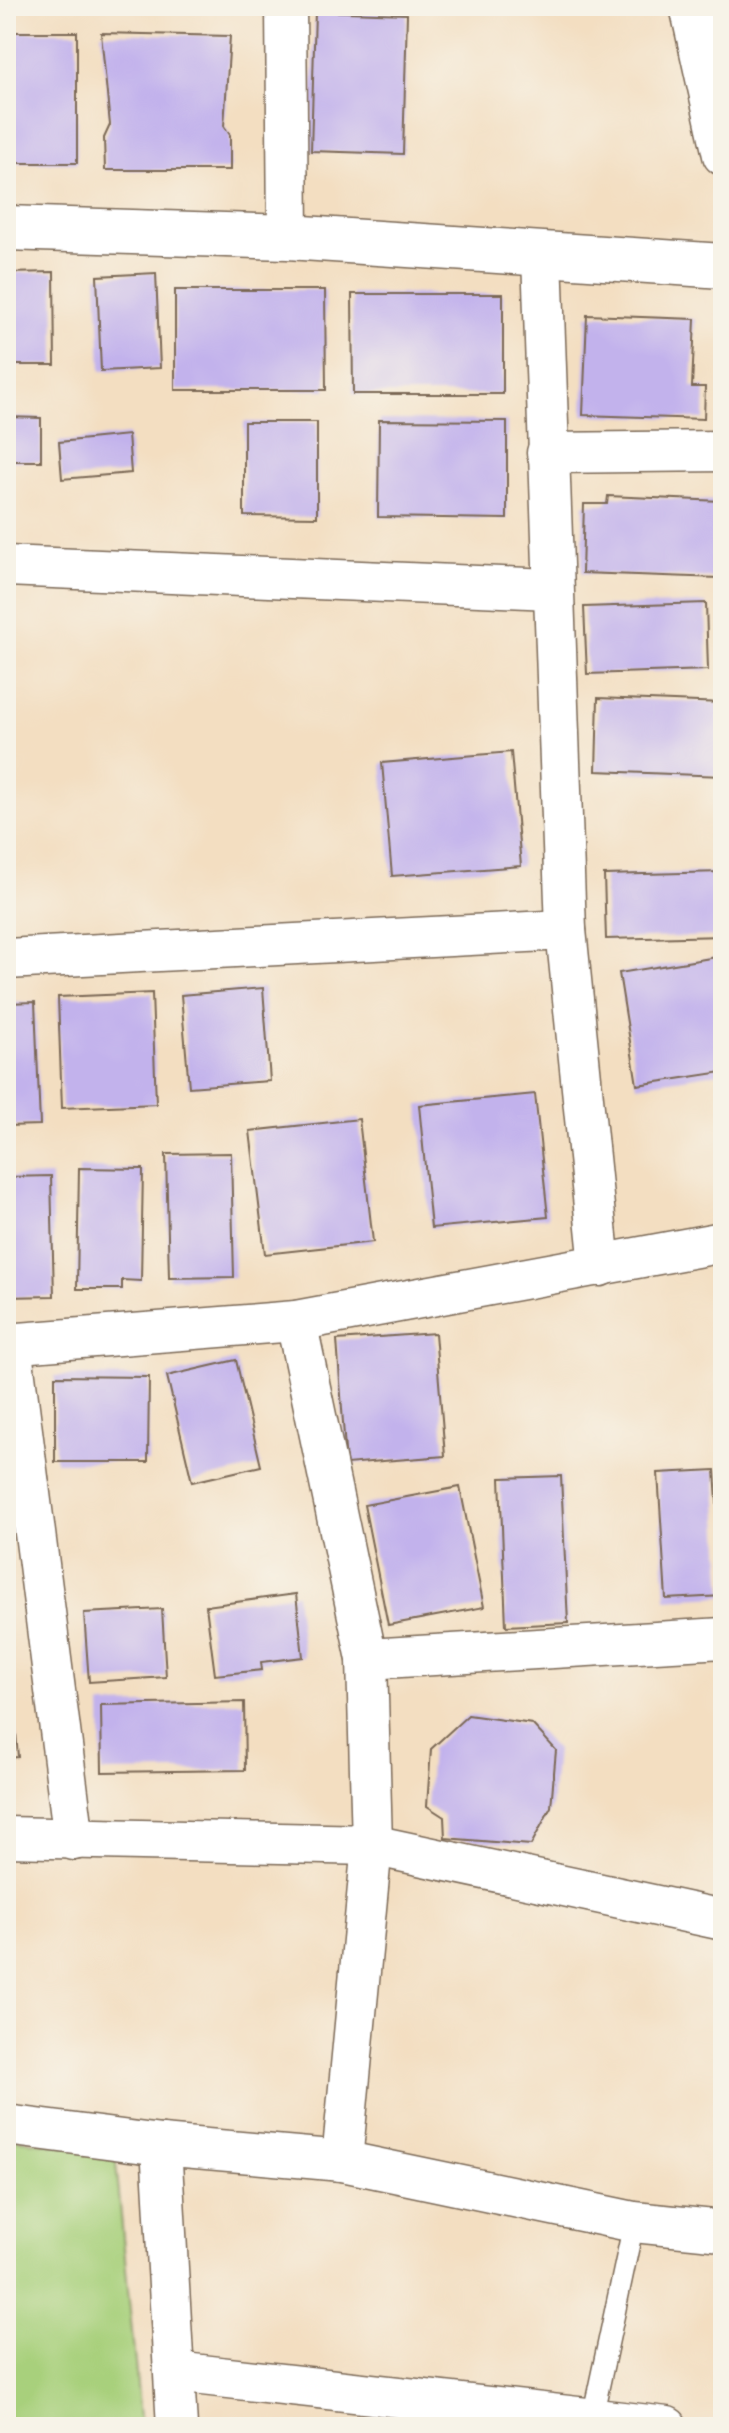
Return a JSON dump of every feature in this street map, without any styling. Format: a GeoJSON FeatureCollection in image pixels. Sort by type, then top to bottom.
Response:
{"type":"FeatureCollection","features":[{"type":"Feature","properties":{"kind":"street"},"geometry":{"type":"LineString","coordinates":[[286,6],[288,237]]}},
{"type":"Feature","properties":{"kind":"street"},"geometry":{"type":"LineString","coordinates":[[690,6],[723,155]]}},
{"type":"Feature","properties":{"kind":"street"},"geometry":{"type":"LineString","coordinates":[[6,228],[288,237],[723,266]]}},
{"type":"Feature","properties":{"kind":"street"},"geometry":{"type":"LineString","coordinates":[[542,256],[551,589],[566,930],[600,1266]]}},
{"type":"Feature","properties":{"kind":"street"},"geometry":{"type":"LineString","coordinates":[[547,453],[723,451]]}},
{"type":"Feature","properties":{"kind":"street"},"geometry":{"type":"LineString","coordinates":[[6,566],[551,589]]}},
{"type":"Feature","properties":{"kind":"street"},"geometry":{"type":"LineString","coordinates":[[6,959],[566,930]]}},
{"type":"Feature","properties":{"kind":"street"},"geometry":{"type":"LineString","coordinates":[[74,1840],[9,1344],[296,1321],[723,1242]]}},
{"type":"Feature","properties":{"kind":"street"},"geometry":{"type":"LineString","coordinates":[[296,1321],[367,1659],[372,1845],[342,2161]]}},
{"type":"Feature","properties":{"kind":"street"},"geometry":{"type":"LineString","coordinates":[[367,1659],[723,1638]]}},
{"type":"Feature","properties":{"kind":"street"},"geometry":{"type":"LineString","coordinates":[[6,1837],[372,1845],[723,1920]]}},
{"type":"Feature","properties":{"kind":"street"},"geometry":{"type":"LineString","coordinates":[[6,2125],[161,2145],[342,2161],[634,2222],[723,2231]]}},
{"type":"Feature","properties":{"kind":"street"},"geometry":{"type":"LineString","coordinates":[[161,2145],[177,2427]]}},
{"type":"Feature","properties":{"kind":"street"},"geometry":{"type":"LineString","coordinates":[[175,2372],[667,2427]]}},
{"type":"Feature","properties":{"kind":"lane"},"geometry":{"type":"LineString","coordinates":[[592,2419],[634,2222]]}},
{"type":"Feature","properties":{"kind":"green space"},"geometry":{"type":"Polygon","coordinates":[[[6,2138],[115,2152],[141,2427],[6,2427],[6,2138]]]}},
{"type":"Feature","properties":{"kind":"building"},"geometry":{"type":"Polygon","coordinates":[[[315,11],[407,14],[403,154],[311,151],[315,11]]]}},
{"type":"Feature","properties":{"kind":"building"},"geometry":{"type":"Polygon","coordinates":[[[6,32],[77,32],[77,163],[6,163],[6,32]]]}},
{"type":"Feature","properties":{"kind":"building"},"geometry":{"type":"Polygon","coordinates":[[[101,33],[230,36],[224,126],[230,135],[230,170],[105,170],[104,138],[110,125],[101,33]]]}},
{"type":"Feature","properties":{"kind":"building"},"geometry":{"type":"Polygon","coordinates":[[[54,272],[55,365],[6,365],[6,273],[54,272]]]}},
{"type":"Feature","properties":{"kind":"building"},"geometry":{"type":"Polygon","coordinates":[[[156,273],[160,368],[101,371],[97,276],[156,273]]]}},
{"type":"Feature","properties":{"kind":"building"},"geometry":{"type":"Polygon","coordinates":[[[175,290],[325,290],[326,390],[175,390],[175,290]]]}},
{"type":"Feature","properties":{"kind":"building"},"geometry":{"type":"Polygon","coordinates":[[[352,294],[503,294],[503,394],[353,394],[352,294]]]}},
{"type":"Feature","properties":{"kind":"building"},"geometry":{"type":"Polygon","coordinates":[[[587,315],[695,319],[692,387],[705,387],[704,419],[583,415],[587,315]]]}},
{"type":"Feature","properties":{"kind":"building"},"geometry":{"type":"Polygon","coordinates":[[[6,417],[41,418],[41,461],[6,461],[6,417]]]}},
{"type":"Feature","properties":{"kind":"building"},"geometry":{"type":"Polygon","coordinates":[[[379,420],[507,421],[507,519],[378,517],[379,420]]]}},
{"type":"Feature","properties":{"kind":"building"},"geometry":{"type":"Polygon","coordinates":[[[244,422],[317,422],[317,517],[244,516],[244,422]]]}},
{"type":"Feature","properties":{"kind":"building"},"geometry":{"type":"Polygon","coordinates":[[[128,435],[131,473],[62,479],[59,442],[128,435]]]}},
{"type":"Feature","properties":{"kind":"building"},"geometry":{"type":"Polygon","coordinates":[[[608,496],[721,501],[719,578],[582,573],[584,504],[607,504],[608,496]]]}},
{"type":"Feature","properties":{"kind":"building"},"geometry":{"type":"Polygon","coordinates":[[[706,603],[708,670],[587,674],[584,607],[706,603]]]}},
{"type":"Feature","properties":{"kind":"building"},"geometry":{"type":"Polygon","coordinates":[[[598,698],[723,703],[723,776],[596,771],[598,698]]]}},
{"type":"Feature","properties":{"kind":"building"},"geometry":{"type":"Polygon","coordinates":[[[511,752],[521,866],[392,876],[382,763],[511,752]]]}},
{"type":"Feature","properties":{"kind":"building"},"geometry":{"type":"Polygon","coordinates":[[[723,872],[723,936],[606,939],[604,875],[723,872]]]}},
{"type":"Feature","properties":{"kind":"building"},"geometry":{"type":"Polygon","coordinates":[[[723,956],[723,1072],[637,1085],[619,973],[723,956]]]}},
{"type":"Feature","properties":{"kind":"building"},"geometry":{"type":"Polygon","coordinates":[[[263,988],[270,1081],[189,1087],[181,995],[263,988]]]}},
{"type":"Feature","properties":{"kind":"building"},"geometry":{"type":"Polygon","coordinates":[[[152,993],[156,1104],[62,1108],[58,997],[152,993]]]}},
{"type":"Feature","properties":{"kind":"building"},"geometry":{"type":"Polygon","coordinates":[[[35,1002],[40,1125],[6,1126],[6,1003],[35,1002]]]}},
{"type":"Feature","properties":{"kind":"building"},"geometry":{"type":"Polygon","coordinates":[[[535,1094],[548,1217],[431,1228],[419,1105],[535,1094]]]}},
{"type":"Feature","properties":{"kind":"building"},"geometry":{"type":"Polygon","coordinates":[[[359,1119],[373,1242],[265,1254],[250,1131],[359,1119]]]}},
{"type":"Feature","properties":{"kind":"building"},"geometry":{"type":"Polygon","coordinates":[[[231,1153],[234,1277],[169,1278],[166,1154],[231,1153]]]}},
{"type":"Feature","properties":{"kind":"building"},"geometry":{"type":"Polygon","coordinates":[[[79,1168],[143,1169],[141,1281],[122,1280],[122,1289],[77,1289],[79,1168]]]}},
{"type":"Feature","properties":{"kind":"building"},"geometry":{"type":"Polygon","coordinates":[[[51,1176],[54,1296],[6,1297],[6,1177],[51,1176]]]}},
{"type":"Feature","properties":{"kind":"building"},"geometry":{"type":"Polygon","coordinates":[[[435,1333],[445,1456],[346,1464],[337,1340],[435,1333]]]}},
{"type":"Feature","properties":{"kind":"building"},"geometry":{"type":"Polygon","coordinates":[[[236,1360],[261,1466],[192,1482],[167,1376],[236,1360]]]}},
{"type":"Feature","properties":{"kind":"building"},"geometry":{"type":"Polygon","coordinates":[[[55,1376],[149,1377],[148,1462],[55,1462],[55,1376]]]}},
{"type":"Feature","properties":{"kind":"building"},"geometry":{"type":"Polygon","coordinates":[[[715,1470],[723,1596],[666,1599],[658,1473],[715,1470]]]}},
{"type":"Feature","properties":{"kind":"building"},"geometry":{"type":"Polygon","coordinates":[[[561,1476],[568,1623],[506,1626],[500,1478],[561,1476]]]}},
{"type":"Feature","properties":{"kind":"building"},"geometry":{"type":"Polygon","coordinates":[[[460,1487],[484,1607],[388,1625],[364,1505],[460,1487]]]}},
{"type":"Feature","properties":{"kind":"building"},"geometry":{"type":"Polygon","coordinates":[[[296,1594],[303,1657],[261,1662],[262,1670],[215,1675],[206,1606],[296,1594]]]}},
{"type":"Feature","properties":{"kind":"building"},"geometry":{"type":"Polygon","coordinates":[[[162,1609],[166,1677],[89,1682],[84,1613],[162,1609]]]}},
{"type":"Feature","properties":{"kind":"building"},"geometry":{"type":"Polygon","coordinates":[[[9,1649],[18,1757],[6,1758],[6,1650],[9,1649]]]}},
{"type":"Feature","properties":{"kind":"building"},"geometry":{"type":"Polygon","coordinates":[[[244,1702],[245,1770],[102,1772],[101,1705],[244,1702]]]}},
{"type":"Feature","properties":{"kind":"building"},"geometry":{"type":"Polygon","coordinates":[[[468,1715],[532,1724],[556,1750],[551,1807],[531,1845],[445,1838],[444,1817],[427,1806],[431,1749],[468,1715]]]}}]}
